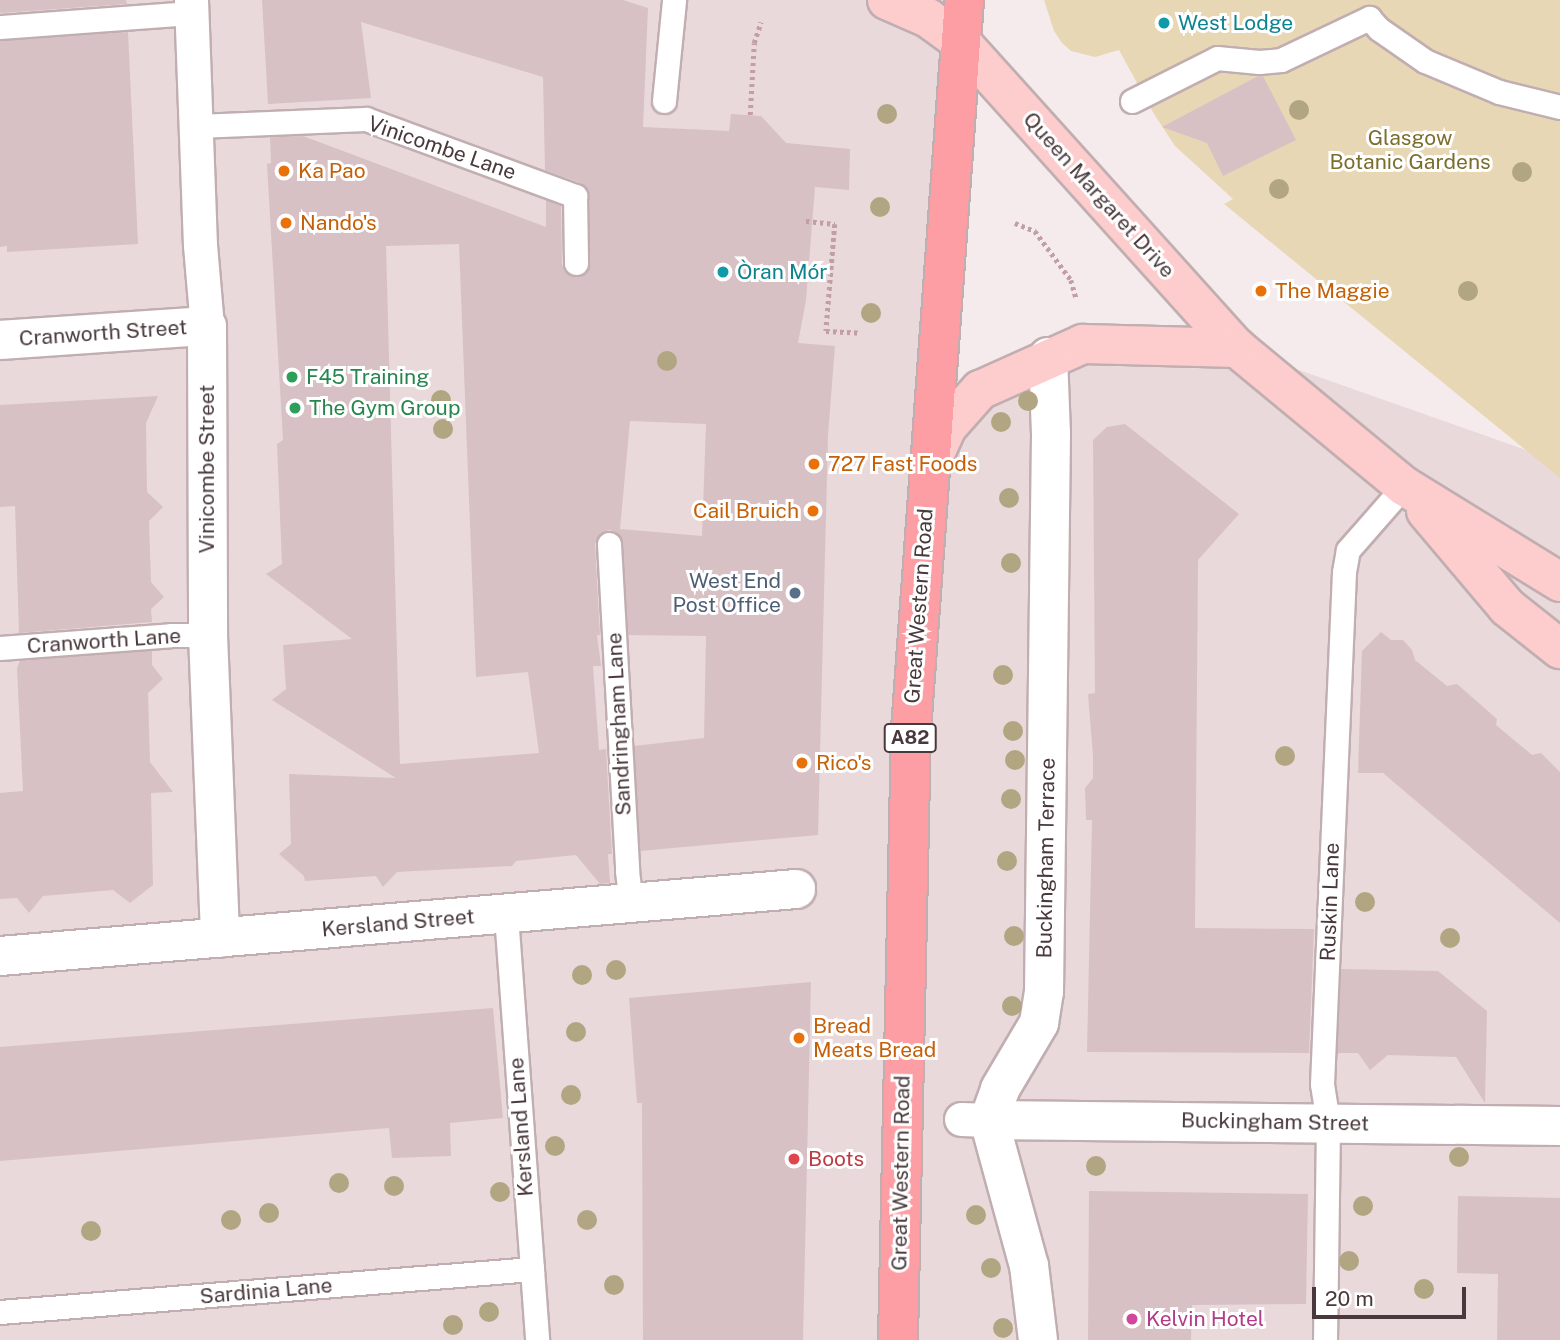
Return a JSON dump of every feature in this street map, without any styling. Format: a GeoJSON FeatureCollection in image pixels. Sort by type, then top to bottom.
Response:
{"type":"FeatureCollection","features":[{"type":"Feature","properties":{"kind":"main road","name":"Queen Margaret Drive"},"geometry":{"type":"LineString","coordinates":[[887,0],[928,18],[961,43],[1237,348],[1404,486],[1560,582]]}},
{"type":"Feature","properties":{"kind":"main road","name":"Great Western Road"},"geometry":{"type":"LineString","coordinates":[[898,1340],[911,730],[964,0]]}},
{"type":"Feature","properties":{"kind":"main road"},"geometry":{"type":"LineString","coordinates":[[928,468],[947,427],[980,390],[1048,357],[1083,344],[1237,348]]}},
{"type":"Feature","properties":{"kind":"main road","name":"Queen Margaret Drive"},"geometry":{"type":"LineString","coordinates":[[1404,486],[1507,607],[1560,649]]}},
{"type":"Feature","properties":{"kind":"street","name":"Vinicombe Street"},"geometry":{"type":"LineString","coordinates":[[191,7],[200,246],[206,326],[208,635],[220,938]]}},
{"type":"Feature","properties":{"kind":"street","name":"Cranworth Street"},"geometry":{"type":"LineString","coordinates":[[0,340],[206,326]]}},
{"type":"Feature","properties":{"kind":"street","name":"Buckingham Terrace"},"geometry":{"type":"LineString","coordinates":[[975,1119],[1000,1089],[1039,1023],[1044,992],[1051,434],[1048,357]]}},
{"type":"Feature","properties":{"kind":"street","name":"Kersland Street"},"geometry":{"type":"LineString","coordinates":[[0,956],[796,889]]}},
{"type":"Feature","properties":{"kind":"street","name":"Buckingham Street"},"geometry":{"type":"LineString","coordinates":[[975,1119],[1560,1126]]}},
{"type":"Feature","properties":{"kind":"street"},"geometry":{"type":"LineString","coordinates":[[975,1119],[1029,1266],[1038,1340]]}},
{"type":"Feature","properties":{"kind":"lane"},"geometry":{"type":"LineString","coordinates":[[664,101],[674,0]]}},
{"type":"Feature","properties":{"kind":"lane"},"geometry":{"type":"LineString","coordinates":[[0,27],[191,7]]}},
{"type":"Feature","properties":{"kind":"lane"},"geometry":{"type":"LineString","coordinates":[[1132,101],[1217,58],[1259,62],[1281,60],[1369,18],[1379,29],[1425,61],[1499,92],[1560,107]]}},
{"type":"Feature","properties":{"kind":"lane","name":"Vinicombe Lane"},"geometry":{"type":"LineString","coordinates":[[197,126],[366,119],[575,196],[576,263]]}},
{"type":"Feature","properties":{"kind":"lane","name":"Ruskin Lane"},"geometry":{"type":"LineString","coordinates":[[1325,1340],[1328,1122],[1322,1084],[1343,572],[1348,550],[1404,486]]}},
{"type":"Feature","properties":{"kind":"lane","name":"Sandringham Lane"},"geometry":{"type":"LineString","coordinates":[[609,544],[626,871],[631,903]]}},
{"type":"Feature","properties":{"kind":"lane","name":"Cranworth Lane"},"geometry":{"type":"LineString","coordinates":[[0,648],[208,635]]}},
{"type":"Feature","properties":{"kind":"lane","name":"Kersland Lane"},"geometry":{"type":"LineString","coordinates":[[506,915],[537,1340]]}},
{"type":"Feature","properties":{"kind":"lane","name":"Sardinia Lane"},"geometry":{"type":"LineString","coordinates":[[0,1312],[532,1269]]}},
{"type":"Feature","properties":{"kind":"path"},"geometry":{"type":"LineString","coordinates":[[750,115],[754,43],[761,22]]}},
{"type":"Feature","properties":{"kind":"path"},"geometry":{"type":"LineString","coordinates":[[806,221],[835,224],[826,331],[860,333]]}},
{"type":"Feature","properties":{"kind":"path"},"geometry":{"type":"LineString","coordinates":[[1015,223],[1035,231],[1071,280],[1077,302]]}},
{"type":"Feature","properties":{"kind":"shaded area"},"geometry":{"type":"Polygon","coordinates":[[[0,0],[957,0],[932,410],[1048,357],[1237,348],[1543,456],[1560,468],[1560,1340],[0,1340],[0,0]]]}},
{"type":"Feature","properties":{"kind":"green space","name":"Glasgow Botanic Gardens"},"geometry":{"type":"Polygon","coordinates":[[[1044,0],[1560,0],[1560,478],[1224,204],[1233,199],[1175,146],[1119,50],[1095,57],[1071,51],[1054,31],[1044,0]]]}},
{"type":"Feature","properties":{"kind":"building"},"geometry":{"type":"Polygon","coordinates":[[[0,0],[126,0],[127,4],[0,13],[0,0]]]}},
{"type":"Feature","properties":{"kind":"building"},"geometry":{"type":"Polygon","coordinates":[[[262,0],[623,0],[648,8],[643,127],[729,131],[731,114],[761,116],[786,143],[850,149],[849,190],[815,187],[806,300],[798,343],[835,346],[828,435],[818,835],[640,851],[634,746],[704,738],[706,636],[628,635],[623,543],[616,532],[609,530],[601,533],[595,544],[600,635],[597,635],[601,666],[593,666],[599,750],[606,749],[612,854],[608,854],[610,883],[600,884],[576,855],[516,861],[512,866],[397,872],[383,887],[376,876],[305,881],[304,876],[279,854],[291,844],[289,774],[396,778],[272,700],[286,689],[283,645],[352,639],[266,574],[282,564],[277,444],[283,440],[267,164],[271,163],[270,137],[303,136],[546,227],[546,200],[561,206],[564,271],[576,277],[584,275],[590,263],[589,196],[581,183],[545,170],[543,77],[361,22],[371,98],[268,104],[262,0]],[[459,244],[386,246],[400,764],[539,753],[528,672],[476,677],[459,244]],[[630,421],[620,529],[702,536],[706,424],[630,421]]]}},
{"type":"Feature","properties":{"kind":"building"},"geometry":{"type":"Polygon","coordinates":[[[128,32],[138,244],[7,252],[7,246],[0,247],[0,41],[128,32]]]}},
{"type":"Feature","properties":{"kind":"building"},"geometry":{"type":"Polygon","coordinates":[[[1258,76],[1263,76],[1296,140],[1223,176],[1207,143],[1162,127],[1258,76]]]}},
{"type":"Feature","properties":{"kind":"building"},"geometry":{"type":"Polygon","coordinates":[[[158,396],[146,423],[147,492],[163,507],[149,521],[151,582],[164,597],[151,609],[152,622],[19,633],[15,506],[0,507],[0,405],[158,396]]]}},
{"type":"Feature","properties":{"kind":"building"},"geometry":{"type":"Polygon","coordinates":[[[1125,424],[1239,514],[1198,560],[1195,928],[1314,929],[1309,1053],[1087,1052],[1092,820],[1086,820],[1085,788],[1093,778],[1088,694],[1095,693],[1093,440],[1107,427],[1125,424]]]}},
{"type":"Feature","properties":{"kind":"building"},"geometry":{"type":"Polygon","coordinates":[[[1381,632],[1391,640],[1403,640],[1412,650],[1415,660],[1447,686],[1457,684],[1497,719],[1496,725],[1532,755],[1541,753],[1560,772],[1560,923],[1383,773],[1358,773],[1362,651],[1381,632]]]}},
{"type":"Feature","properties":{"kind":"building"},"geometry":{"type":"Polygon","coordinates":[[[152,650],[152,665],[163,679],[148,693],[150,762],[173,792],[151,793],[153,885],[130,903],[113,890],[43,896],[29,913],[17,898],[0,899],[0,793],[23,791],[17,668],[20,661],[152,650]]]}},
{"type":"Feature","properties":{"kind":"building"},"geometry":{"type":"Polygon","coordinates":[[[1341,969],[1438,971],[1487,1011],[1485,1103],[1456,1057],[1388,1055],[1370,1070],[1358,1053],[1337,1053],[1341,969]]]}},
{"type":"Feature","properties":{"kind":"building"},"geometry":{"type":"Polygon","coordinates":[[[811,982],[803,1340],[643,1340],[642,1103],[637,1103],[629,998],[811,982]]]}},
{"type":"Feature","properties":{"kind":"building"},"geometry":{"type":"Polygon","coordinates":[[[493,1008],[503,1118],[450,1123],[451,1156],[392,1158],[389,1128],[0,1161],[0,1047],[493,1008]]]}},
{"type":"Feature","properties":{"kind":"building"},"geometry":{"type":"Polygon","coordinates":[[[1089,1191],[1308,1194],[1306,1304],[1192,1305],[1191,1340],[1088,1340],[1089,1191]]]}},
{"type":"Feature","properties":{"kind":"building"},"geometry":{"type":"Polygon","coordinates":[[[1458,1196],[1560,1198],[1560,1340],[1497,1340],[1498,1274],[1457,1273],[1458,1196]]]}},
{"type":"Feature","properties":{"kind":"place","name":"West Lodge"},"geometry":{"type":"Point","coordinates":[1164,23]}},
{"type":"Feature","properties":{"kind":"place","name":"Ka Pao"},"geometry":{"type":"Point","coordinates":[284,171]}},
{"type":"Feature","properties":{"kind":"place","name":"Nando's"},"geometry":{"type":"Point","coordinates":[286,223]}},
{"type":"Feature","properties":{"kind":"place","name":"Òran Mór"},"geometry":{"type":"Point","coordinates":[723,272]}},
{"type":"Feature","properties":{"kind":"place","name":"The Maggie"},"geometry":{"type":"Point","coordinates":[1261,291]}},
{"type":"Feature","properties":{"kind":"place","name":"F45 Training"},"geometry":{"type":"Point","coordinates":[292,377]}},
{"type":"Feature","properties":{"kind":"place","name":"The Gym Group"},"geometry":{"type":"Point","coordinates":[295,408]}},
{"type":"Feature","properties":{"kind":"place","name":"727 Fast Foods"},"geometry":{"type":"Point","coordinates":[814,464]}},
{"type":"Feature","properties":{"kind":"place","name":"Cail Bruich"},"geometry":{"type":"Point","coordinates":[813,511]}},
{"type":"Feature","properties":{"kind":"place","name":"West End Post Office"},"geometry":{"type":"Point","coordinates":[795,593]}},
{"type":"Feature","properties":{"kind":"place","name":"Rico's"},"geometry":{"type":"Point","coordinates":[802,763]}},
{"type":"Feature","properties":{"kind":"place","name":"Bread Meats Bread"},"geometry":{"type":"Point","coordinates":[799,1038]}},
{"type":"Feature","properties":{"kind":"place","name":"Boots"},"geometry":{"type":"Point","coordinates":[794,1159]}},
{"type":"Feature","properties":{"kind":"place","name":"Kelvin Hotel"},"geometry":{"type":"Point","coordinates":[1132,1319]}}]}
